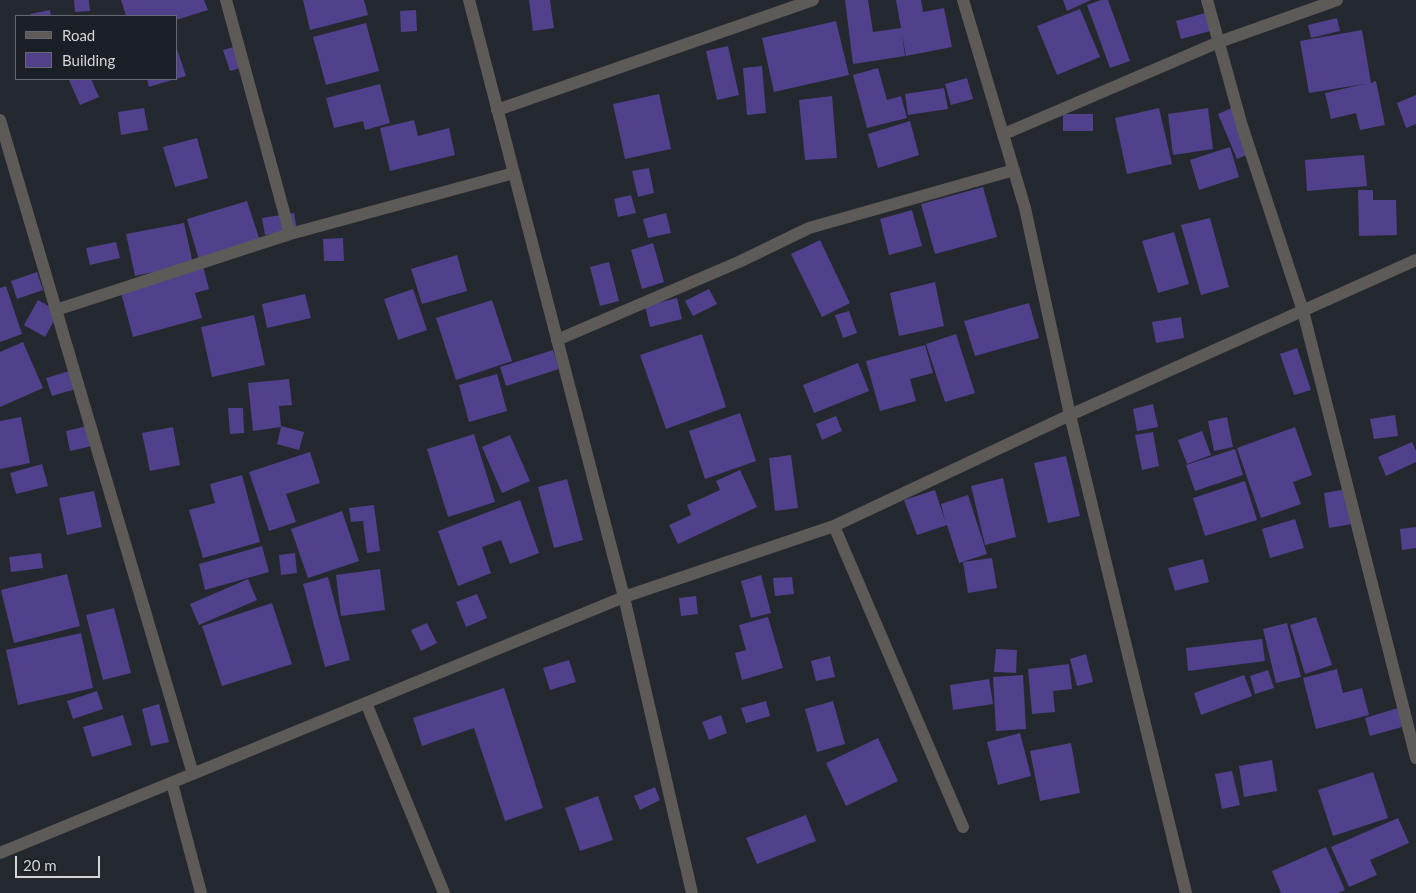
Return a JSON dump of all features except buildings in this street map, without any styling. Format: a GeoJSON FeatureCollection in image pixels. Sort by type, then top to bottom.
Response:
{"type":"FeatureCollection","features":[{"type":"Feature","properties":{"kind":"street"},"geometry":{"type":"LineString","coordinates":[[226,0],[290,234]]}},
{"type":"Feature","properties":{"kind":"street"},"geometry":{"type":"LineString","coordinates":[[469,0],[624,598],[692,893]]}},
{"type":"Feature","properties":{"kind":"street"},"geometry":{"type":"LineString","coordinates":[[498,110],[813,0]]}},
{"type":"Feature","properties":{"kind":"street"},"geometry":{"type":"LineString","coordinates":[[963,0],[1026,208],[1070,415],[1186,893]]}},
{"type":"Feature","properties":{"kind":"street"},"geometry":{"type":"LineString","coordinates":[[1207,0],[1242,126],[1303,311],[1416,758]]}},
{"type":"Feature","properties":{"kind":"street"},"geometry":{"type":"LineString","coordinates":[[1004,134],[1219,42],[1337,0]]}},
{"type":"Feature","properties":{"kind":"street"},"geometry":{"type":"LineString","coordinates":[[0,120],[193,774]]}},
{"type":"Feature","properties":{"kind":"street"},"geometry":{"type":"LineString","coordinates":[[558,340],[741,261],[809,228],[1014,170]]}},
{"type":"Feature","properties":{"kind":"street"},"geometry":{"type":"LineString","coordinates":[[56,310],[290,234],[514,173]]}},
{"type":"Feature","properties":{"kind":"street"},"geometry":{"type":"LineString","coordinates":[[0,852],[624,598],[834,526],[1070,415],[1416,260]]}},
{"type":"Feature","properties":{"kind":"street"},"geometry":{"type":"LineString","coordinates":[[834,526],[963,827]]}},
{"type":"Feature","properties":{"kind":"street"},"geometry":{"type":"LineString","coordinates":[[366,703],[444,893]]}},
{"type":"Feature","properties":{"kind":"street"},"geometry":{"type":"LineString","coordinates":[[172,783],[201,893]]}}]}
